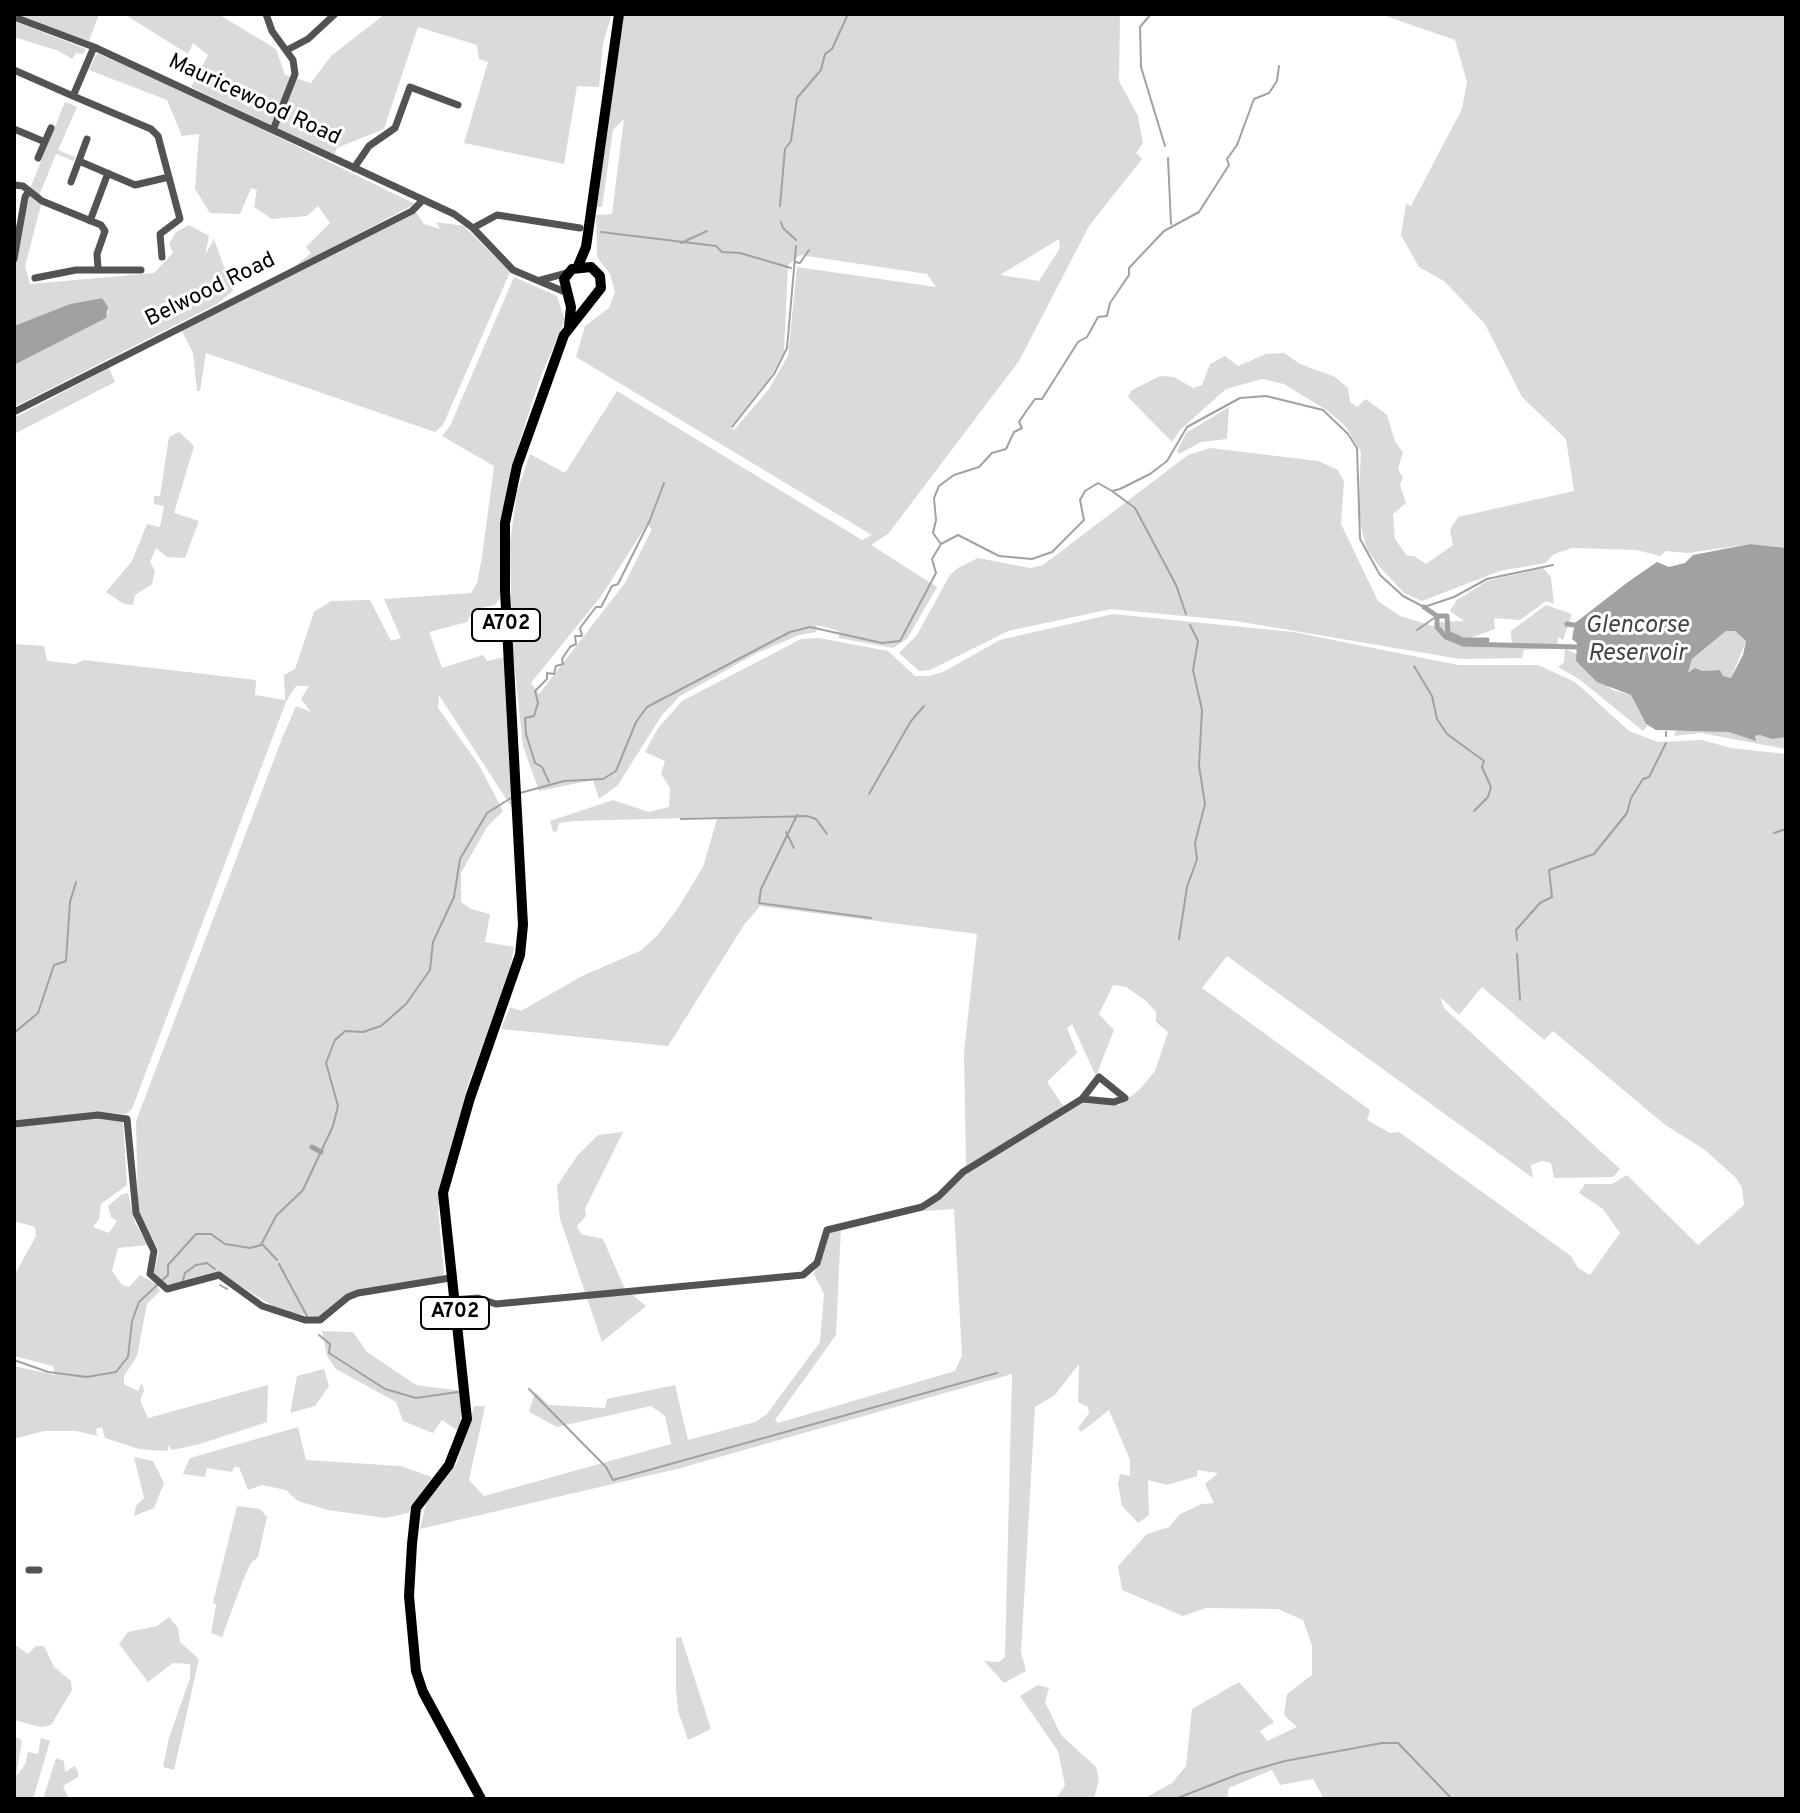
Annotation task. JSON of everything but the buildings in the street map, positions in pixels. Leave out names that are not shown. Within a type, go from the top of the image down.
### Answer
[{"type":"highway","points":[[567,273],[578,266],[586,247],[619,14]]},
{"type":"highway","points":[[567,295],[579,303],[590,302],[599,294],[602,282],[591,267],[586,247]]},
{"type":"highway","points":[[578,266],[591,267]]},
{"type":"highway","name":"A702","points":[[481,1799],[423,1692],[416,1671],[409,1596],[416,1508],[449,1465],[467,1419],[468,1402],[443,1208],[446,1178],[520,955],[523,890],[505,591],[505,523],[517,466],[572,315],[567,295],[567,273]]},
{"type":"highway","name":"A702","points":[[569,327],[590,302]]},
{"type":"street","points":[[266,14],[272,31],[287,50],[295,74],[273,130]]},
{"type":"street","points":[[287,50],[308,39],[335,14]]},
{"type":"street","name":"Mauricewood Road","points":[[14,17],[94,47],[454,214],[473,228],[513,270],[567,295]]},
{"type":"street","points":[[73,96],[94,47]]},
{"type":"street","points":[[14,70],[155,133],[180,219],[160,234],[162,257]]},
{"type":"street","points":[[354,168],[369,146],[395,128],[410,87],[458,105]]},
{"type":"street","points":[[38,158],[51,128]]},
{"type":"street","points":[[14,129],[45,142]]},
{"type":"street","points":[[71,182],[87,139]]},
{"type":"street","points":[[79,161],[140,185],[169,177]]},
{"type":"street","points":[[90,221],[108,173]]},
{"type":"street","points":[[14,185],[105,231],[97,254],[98,268]]},
{"type":"street","points":[[14,259],[29,191]]},
{"type":"street","name":"Belwood Road","points":[[14,412],[412,211],[422,201]]},
{"type":"street","points":[[473,228],[497,215],[580,228]]},
{"type":"street","points":[[35,278],[98,268],[141,270]]},
{"type":"street","points":[[539,280],[567,273]]},
{"type":"street","points":[[453,1300],[478,1298],[496,1304],[803,1275],[817,1263],[827,1230],[922,1207],[939,1196],[963,1172],[1082,1099],[1099,1077],[1125,1098],[1114,1102],[1082,1099]]},
{"type":"street","points":[[14,1124],[98,1115],[127,1119],[136,1213],[154,1251],[150,1274],[160,1284],[178,1288],[219,1275],[262,1306],[305,1320],[320,1320],[348,1297],[358,1293],[450,1278]]},
{"type":"street","points":[[29,1570],[39,1570]]},
{"type":"shaded area","points":[[16,14],[99,14],[89,41]]},
{"type":"shaded area","points":[[124,14],[218,14],[276,49],[285,75],[311,83],[331,56],[385,14],[612,14],[603,43],[599,87],[577,86],[564,164],[464,143],[488,62],[479,59],[477,45],[418,27],[384,129],[337,148],[334,155],[191,87],[208,55],[193,43],[188,54]]},
{"type":"shaded area","points":[[622,14],[1120,14],[1119,81],[1138,116],[1143,143],[1136,153],[1142,159],[1089,226],[1019,361],[888,534],[871,545],[937,587],[907,639],[893,648],[839,638],[839,631],[817,625],[816,632],[799,635],[757,653],[680,696],[662,715],[618,785],[599,799],[593,780],[539,791],[523,746],[512,643],[510,543],[517,492],[530,454],[565,473],[617,391],[862,540],[872,535],[576,357],[585,326],[609,308],[615,292],[610,274],[597,257],[596,215],[612,214],[624,119],[613,130],[602,207],[594,207]],"holes":[[[1059,239],[1060,248],[1039,281],[1000,275]],[[800,255],[927,274],[936,287],[797,267],[788,356],[769,389],[734,430],[730,428],[769,380],[784,352],[788,265]],[[647,524],[652,529],[625,583],[539,694],[531,683],[602,595]]]},
{"type":"shaded area","points":[[1380,14],[1786,14],[1786,548],[1750,544],[1688,553],[1666,551],[1660,556],[1637,550],[1572,548],[1554,554],[1545,563],[1500,571],[1422,601],[1404,593],[1366,547],[1358,514],[1361,452],[1346,427],[1328,411],[1284,384],[1262,379],[1226,389],[1180,430],[1172,442],[1128,397],[1132,390],[1160,376],[1174,377],[1193,388],[1202,385],[1210,364],[1225,356],[1238,366],[1266,354],[1284,353],[1300,364],[1335,377],[1348,388],[1350,402],[1357,407],[1366,399],[1387,415],[1395,442],[1403,452],[1398,469],[1403,478],[1400,485],[1406,503],[1393,514],[1395,539],[1407,556],[1414,556],[1426,564],[1453,545],[1450,530],[1458,517],[1574,491],[1566,439],[1522,397],[1485,324],[1444,281],[1419,267],[1401,235],[1406,204],[1411,206],[1462,109],[1467,82],[1455,40]]},
{"type":"shaded area","points":[[14,21],[86,49],[83,54],[76,53],[72,59],[59,51],[14,37]]},
{"type":"shaded area","points":[[97,53],[192,95],[415,204],[293,268],[311,253],[306,247],[330,223],[318,206],[307,216],[272,219],[254,207],[257,190],[251,188],[240,214],[210,213],[195,189],[199,134],[182,136],[167,100],[89,70]]},
{"type":"shaded area","points":[[65,102],[77,107],[58,150],[75,157],[74,161],[56,154],[39,196],[42,201],[25,266],[30,284],[154,273],[173,253],[169,244],[176,232],[189,225],[209,236],[205,255],[214,239],[233,291],[217,304],[14,407],[14,365],[105,318],[109,312],[101,298],[70,304],[14,326],[14,255],[29,191]]},
{"type":"shaded area","points":[[416,212],[424,224],[440,229],[436,222],[464,226],[510,272],[443,425],[435,432],[206,353],[200,391],[197,391],[193,353],[181,329]]},
{"type":"shaded area","points":[[514,277],[557,296],[565,320],[540,378],[513,462],[501,531],[500,598],[495,605],[473,610],[467,622],[429,632],[442,668],[483,655],[487,661],[505,657],[512,808],[439,695],[438,708],[479,765],[503,811],[487,827],[461,873],[461,902],[471,909],[490,914],[485,942],[514,947],[508,978],[468,1085],[442,1179],[438,1208],[444,1273],[442,1277],[357,1291],[320,1318],[279,1310],[220,1273],[181,1285],[164,1284],[154,1272],[159,1251],[138,1212],[136,1121],[283,736],[296,706],[311,712],[301,699],[309,686],[296,686],[286,702],[132,1109],[126,1114],[98,1112],[14,1121],[14,644],[44,646],[47,661],[75,664],[84,660],[256,680],[255,695],[285,700],[284,675],[295,669],[314,612],[331,601],[370,600],[391,641],[401,638],[384,599],[471,593],[477,583],[482,557],[494,466],[442,436],[450,426]]},
{"type":"shaded area","points":[[109,368],[115,382],[14,434],[14,418]]},
{"type":"shaded area","points":[[1229,407],[1227,439],[1201,442],[1179,454],[1177,451],[1186,433]]},
{"type":"shaded area","points":[[179,432],[194,446],[174,513],[199,521],[185,558],[167,557],[156,548],[150,562],[155,571],[152,584],[135,595],[133,605],[124,604],[106,592],[132,561],[147,524],[160,527],[164,506],[154,504],[154,496],[160,496],[169,437]]},
{"type":"shaded area","points":[[1210,448],[1318,461],[1338,470],[1344,482],[1341,524],[1378,601],[1400,616],[1437,627],[1440,622],[1464,621],[1450,611],[1456,601],[1487,581],[1543,568],[1551,577],[1554,604],[1546,601],[1520,620],[1494,618],[1495,629],[1470,638],[1470,646],[1512,645],[1511,631],[1546,605],[1572,614],[1563,640],[1558,637],[1557,648],[1524,650],[1522,658],[1460,659],[1236,621],[1111,609],[1008,631],[930,670],[919,671],[899,653],[917,635],[950,575],[958,568],[978,558],[1030,568],[1043,565],[1188,455]]},
{"type":"shaded area","points":[[1113,614],[1293,632],[1458,665],[1538,665],[1575,682],[1629,731],[1658,742],[1702,740],[1731,748],[1786,754],[1786,1799],[1324,1799],[1313,1779],[1280,1785],[1272,1770],[1229,1788],[1227,1799],[1143,1799],[1172,1783],[1186,1766],[1192,1709],[1239,1682],[1274,1722],[1260,1731],[1267,1741],[1297,1727],[1284,1715],[1287,1694],[1312,1675],[1312,1646],[1303,1620],[1278,1609],[1206,1608],[1183,1616],[1122,1590],[1118,1566],[1147,1534],[1169,1527],[1180,1514],[1202,1504],[1214,1503],[1205,1484],[1218,1473],[1197,1470],[1197,1476],[1167,1485],[1148,1480],[1149,1515],[1138,1523],[1122,1506],[1118,1484],[1120,1474],[1130,1476],[1130,1460],[1109,1410],[1081,1432],[1078,1428],[1089,1413],[1088,1407],[1078,1402],[1079,1364],[1055,1395],[1035,1407],[1021,1652],[1026,1671],[1004,1683],[984,1661],[999,1662],[1005,1657],[1012,1374],[677,1469],[420,1529],[426,1503],[457,1463],[474,1406],[485,1406],[469,1480],[484,1496],[671,1444],[665,1416],[651,1406],[557,1427],[529,1412],[535,1392],[549,1405],[605,1408],[607,1399],[675,1385],[688,1440],[755,1422],[767,1414],[820,1342],[824,1294],[814,1274],[829,1233],[841,1226],[836,1335],[775,1420],[778,1423],[955,1371],[962,1356],[954,1209],[924,1211],[966,1173],[1080,1103],[1119,1105],[1139,1090],[1155,1071],[1168,1032],[1156,1022],[1156,1012],[1145,1000],[1126,987],[1113,985],[1099,1014],[1114,1030],[1096,1076],[1072,1024],[1067,1028],[1077,1053],[1047,1082],[1064,1107],[966,1166],[964,1052],[977,934],[760,906],[744,925],[668,1046],[501,1029],[510,1007],[521,1011],[584,975],[640,951],[656,937],[703,867],[717,819],[799,815],[574,821],[559,823],[557,831],[553,832],[550,821],[613,800],[649,812],[669,807],[670,788],[661,774],[665,761],[645,752],[658,728],[682,701],[801,639],[819,638],[888,651],[915,676],[943,672],[1000,640]],"holes":[[[1227,956],[1533,1178],[1531,1165],[1542,1161],[1551,1163],[1554,1178],[1613,1177],[1620,1169],[1444,1008],[1440,997],[1459,1015],[1482,987],[1544,1040],[1553,1031],[1664,1124],[1705,1150],[1736,1178],[1742,1188],[1744,1205],[1698,1245],[1627,1175],[1612,1184],[1585,1184],[1579,1193],[1603,1209],[1620,1233],[1590,1275],[1578,1268],[1571,1256],[1399,1132],[1390,1133],[1367,1120],[1370,1110],[1202,988]]]},
{"type":"shaded area","points":[[1726,631],[1735,631],[1746,641],[1731,678],[1723,676],[1720,670],[1688,673],[1692,659]]},
{"type":"shaded area","points":[[1565,649],[1577,654],[1577,662],[1613,690],[1631,695],[1647,726],[1643,731],[1579,679],[1558,667],[1564,662]]},
{"type":"shaded area","points":[[1703,729],[1729,732],[1755,740],[1755,736],[1760,735],[1772,739],[1781,735],[1786,737],[1786,749],[1701,733],[1674,736],[1676,731]]},
{"type":"shaded area","points":[[97,1118],[123,1120],[127,1185],[101,1204],[99,1219],[93,1227],[109,1233],[117,1221],[111,1217],[108,1206],[122,1194],[128,1193],[135,1223],[148,1245],[118,1248],[112,1271],[122,1285],[129,1287],[140,1275],[156,1284],[160,1291],[147,1304],[137,1356],[124,1376],[124,1384],[138,1391],[142,1383],[144,1391],[140,1400],[148,1418],[268,1385],[267,1422],[200,1444],[172,1450],[168,1445],[168,1450],[164,1451],[139,1449],[105,1438],[102,1427],[96,1429],[97,1436],[76,1431],[44,1431],[14,1439],[14,1366],[55,1375],[53,1366],[14,1356],[14,1276],[36,1236],[35,1227],[14,1221],[14,1127]]},
{"type":"shaded area","points":[[623,1132],[585,1209],[586,1216],[577,1226],[581,1234],[603,1239],[625,1289],[646,1306],[602,1342],[560,1219],[557,1186],[577,1156],[598,1135]]},
{"type":"shaded area","points":[[322,1331],[353,1332],[367,1352],[416,1385],[462,1391],[460,1432],[442,1420],[433,1433],[403,1421],[396,1402],[336,1369],[327,1356]]},
{"type":"shaded area","points":[[324,1369],[329,1386],[315,1406],[290,1413],[297,1376]]},
{"type":"shaded area","points":[[298,1427],[306,1460],[400,1466],[432,1477],[408,1513],[386,1518],[328,1510],[298,1501],[286,1490],[262,1485],[248,1490],[239,1467],[234,1467],[232,1472],[207,1468],[205,1477],[183,1474],[190,1458]]},
{"type":"shaded area","points":[[134,1457],[153,1461],[164,1483],[154,1508],[134,1516],[136,1506],[144,1498]]},
{"type":"shaded area","points":[[237,1506],[260,1509],[267,1517],[258,1557],[251,1563],[243,1580],[222,1637],[211,1633],[216,1605],[213,1602]]},
{"type":"shaded area","points":[[169,1617],[178,1628],[180,1642],[199,1659],[174,1770],[163,1767],[169,1738],[190,1678],[190,1664],[173,1663],[148,1682],[119,1644],[128,1632],[157,1626]]},
{"type":"shaded area","points":[[681,1637],[711,1729],[688,1740],[678,1711],[676,1688],[676,1638]]},
{"type":"shaded area","points":[[14,1644],[28,1654],[36,1646],[44,1646],[54,1667],[71,1681],[72,1690],[51,1725],[41,1727],[14,1720]]},
{"type":"shaded area","points":[[1038,1685],[1049,1688],[1045,1702],[1061,1735],[1096,1767],[1099,1779],[1094,1799],[1056,1799],[1065,1785],[1058,1751],[1020,1696]]},
{"type":"shaded area","points":[[14,1736],[22,1740],[16,1776],[25,1765],[28,1752],[38,1754],[41,1738],[50,1741],[33,1799],[14,1799]]},
{"type":"shaded area","points":[[56,1758],[64,1761],[65,1772],[75,1766],[78,1777],[63,1786],[69,1799],[43,1799]]},
{"type":"water","points":[[102,298],[108,307],[106,318],[14,365],[14,326],[70,304]]},
{"type":"water","name":"Glencorse Reservoir","points":[[1750,544],[1786,548],[1786,737],[1772,739],[1760,735],[1755,736],[1756,741],[1729,732],[1656,730],[1646,724],[1631,695],[1597,682],[1576,661],[1577,643],[1572,639],[1575,623],[1657,562],[1669,567],[1685,563],[1693,555]],"holes":[[[1726,631],[1735,631],[1746,641],[1743,655],[1731,678],[1723,676],[1720,670],[1702,671],[1695,668],[1688,673],[1692,659]]]},
{"type":"waterway","points":[[780,206],[785,149],[791,141],[797,98],[821,70],[825,54],[832,49],[848,14]]},
{"type":"waterway","points":[[1151,14],[1140,27],[1141,67],[1165,146]]},
{"type":"waterway","points":[[941,544],[933,533],[936,520],[934,498],[939,486],[954,475],[979,467],[992,453],[1006,449],[1014,432],[1022,428],[1019,422],[1027,410],[1035,399],[1042,399],[1078,342],[1087,337],[1098,317],[1107,316],[1110,303],[1129,275],[1129,268],[1164,231],[1199,212],[1229,165],[1227,159],[1237,145],[1254,99],[1269,93],[1277,81],[1279,66]]},
{"type":"waterway","points":[[1168,158],[1171,224]]},
{"type":"waterway","points":[[781,222],[796,240]]},
{"type":"waterway","points":[[681,243],[707,231]]},
{"type":"waterway","points":[[601,232],[716,246],[722,252],[740,253],[791,268]]},
{"type":"waterway","points":[[732,427],[774,374],[787,348],[796,246]]},
{"type":"waterway","points":[[795,262],[800,263],[809,250]]},
{"type":"waterway","points":[[520,793],[564,781],[603,779],[616,771],[636,722],[647,707],[790,632],[810,627],[882,643],[900,641],[936,573],[932,559],[941,544],[958,535],[999,556],[1032,559],[1052,552],[1084,520],[1080,500],[1085,491],[1098,483],[1112,491],[1120,489],[1150,474],[1167,461],[1187,427],[1240,398],[1266,396],[1323,410],[1348,434],[1357,448],[1360,539],[1380,575],[1403,596],[1424,607],[1454,597],[1487,579],[1553,565]]},
{"type":"waterway","points":[[549,782],[542,767],[535,763],[526,734],[525,718],[534,716],[538,703],[535,691],[547,679],[547,673],[554,674],[556,666],[563,664],[562,659],[576,644],[575,636],[582,636],[580,628],[596,607],[601,607],[612,586],[618,584],[650,520],[664,483]]},
{"type":"waterway","points":[[1112,491],[1135,508],[1176,585],[1186,614]]},
{"type":"waterway","points":[[1424,607],[1437,616],[1437,627],[1446,637],[1463,644],[1577,647]]},
{"type":"waterway","points":[[1417,630],[1437,616]]},
{"type":"waterway","points":[[1437,616],[1447,616],[1448,633],[1463,640],[1487,640]]},
{"type":"waterway","points":[[1567,624],[1574,625]]},
{"type":"waterway","points":[[1179,939],[1187,887],[1197,859],[1195,843],[1205,804],[1199,766],[1202,710],[1193,670],[1198,641],[1190,625]]},
{"type":"waterway","points":[[1414,666],[1432,696],[1437,719],[1447,734],[1484,761],[1482,767],[1491,787],[1488,797],[1474,811]]},
{"type":"waterway","points":[[869,794],[911,721],[924,706]]},
{"type":"waterway","points":[[1517,940],[1516,930],[1540,903],[1552,897],[1549,870],[1594,854],[1627,813],[1631,798],[1643,779],[1649,777],[1666,743]]},
{"type":"waterway","points":[[14,1360],[48,1372],[87,1377],[116,1372],[128,1357],[132,1321],[139,1302],[168,1275],[168,1265],[196,1234],[211,1234],[225,1244],[250,1248],[261,1245],[276,1216],[303,1190],[333,1126],[338,1106],[326,1063],[335,1040],[345,1031],[363,1032],[381,1026],[406,1004],[430,970],[433,942],[454,897],[460,859],[487,813],[511,798]]},
{"type":"waterway","points":[[797,815],[761,889],[759,903],[871,918]]},
{"type":"waterway","points":[[681,819],[807,816],[816,819],[827,834]]},
{"type":"waterway","points":[[1774,833],[1786,829]]},
{"type":"waterway","points":[[786,832],[794,848]]},
{"type":"waterway","points":[[14,1033],[38,1013],[54,965],[66,961],[70,902],[76,882]]},
{"type":"waterway","points":[[1517,954],[1520,1000]]},
{"type":"waterway","points":[[312,1147],[321,1152]]},
{"type":"waterway","points":[[263,1245],[277,1260]]},
{"type":"waterway","points":[[183,1280],[185,1273],[196,1265],[207,1263],[215,1269]]},
{"type":"waterway","points":[[279,1264],[307,1316]]},
{"type":"waterway","points":[[220,1285],[227,1289]]},
{"type":"waterway","points":[[319,1335],[330,1344],[329,1353],[385,1389],[416,1398],[458,1392]]},
{"type":"waterway","points":[[529,1389],[606,1467],[613,1480],[997,1373]]},
{"type":"waterway","points":[[1175,1799],[1239,1774],[1285,1761],[1382,1743],[1398,1743],[1452,1799]]}]
